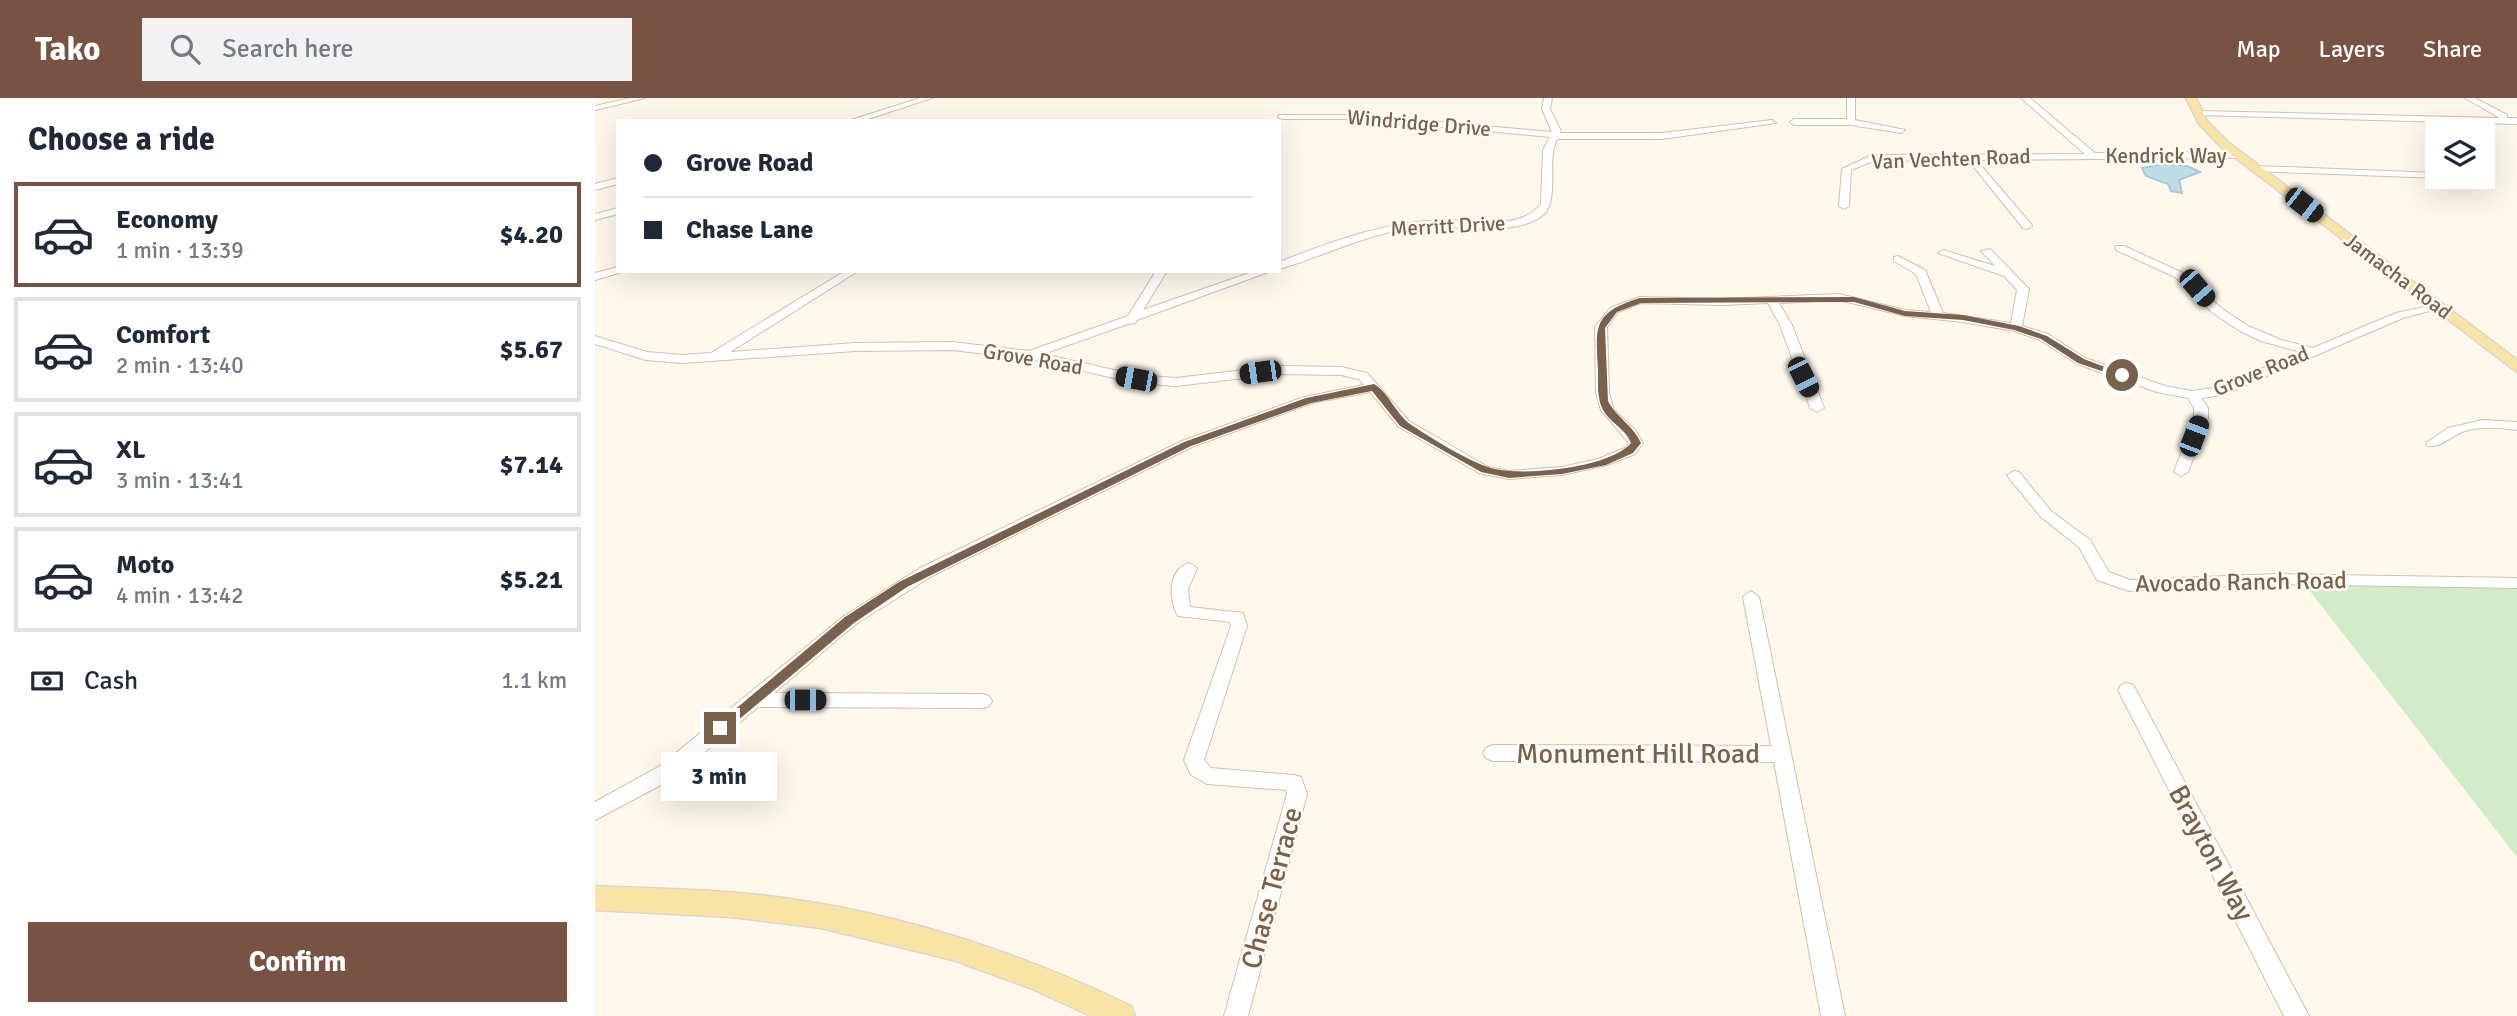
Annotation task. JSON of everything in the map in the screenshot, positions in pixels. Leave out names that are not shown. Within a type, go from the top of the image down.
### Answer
[{"type":"main road","name":"Jamacha Road","points":[[2191,98],[2198,113],[2217,138],[2517,367]]},
{"type":"main road","points":[[595,898],[730,905],[839,919],[921,938],[992,960],[1074,991],[1121,1016]]},
{"type":"street","points":[[595,108],[641,98]]},
{"type":"street","points":[[859,119],[928,98]]},
{"type":"street","name":"Merritt Drive","points":[[1281,265],[1359,234],[1391,227],[1511,223],[1533,218],[1546,204],[1547,150],[1557,126],[1546,109],[1548,98]]},
{"type":"street","points":[[1851,98],[1851,122]]},
{"type":"street","points":[[2025,98],[2093,156]]},
{"type":"street","points":[[2469,98],[2515,121]]},
{"type":"street","points":[[2198,113],[2515,121]]},
{"type":"street","name":"Windridge Drive","points":[[1282,117],[1361,117],[1555,135],[1662,136],[1772,123]]},
{"type":"street","points":[[1794,122],[1851,122],[1901,130]]},
{"type":"street","name":"Kendrick Way","points":[[2093,156],[2239,155]]},
{"type":"street","name":"Van Vechten Road","points":[[1844,206],[1847,169],[1859,162],[1895,157],[2093,156]]},
{"type":"street","points":[[1967,158],[1976,163],[2027,226]]},
{"type":"street","points":[[2257,169],[2425,175]]},
{"type":"street","points":[[595,187],[616,182]]},
{"type":"street","points":[[595,217],[616,212]]},
{"type":"street","points":[[2120,248],[2175,272],[2197,288],[2221,314],[2244,329],[2271,342],[2312,351]]},
{"type":"street","points":[[1986,251],[2014,276],[2023,289],[2016,328]]},
{"type":"street","points":[[1943,254],[2014,276]]},
{"type":"street","points":[[1898,259],[1921,272],[1938,316]]},
{"type":"street","points":[[595,277],[616,271]]},
{"type":"street","points":[[710,359],[850,273]]},
{"type":"street","points":[[1131,321],[1161,273]]},
{"type":"street","points":[[1030,355],[1261,273]]},
{"type":"street","name":"Grove Road","points":[[595,340],[646,356],[710,359],[892,346],[952,346],[1030,355],[1136,379],[1176,382],[1279,370],[1341,371],[1359,374],[1374,387],[1404,424],[1484,470],[1509,475],[1580,467],[1630,451],[1636,443],[1631,432],[1609,412],[1603,401],[1601,327],[1614,310],[1640,300],[1722,302],[1839,297],[1905,313],[2016,328],[2044,337],[2081,361],[2192,395],[2218,392],[2400,315],[2439,307]]},
{"type":"street","points":[[1772,299],[1786,326],[1817,408]]},
{"type":"street","points":[[595,812],[667,772],[849,620],[926,572],[1187,444],[1309,400],[1374,387]]},
{"type":"street","points":[[2181,472],[2201,418],[2201,408],[2192,395]]},
{"type":"street","points":[[2433,443],[2444,433],[2462,426],[2492,423],[2517,426]]},
{"type":"street","name":"Avocado Ranch Road","points":[[2014,475],[2046,513],[2085,544],[2103,576],[2129,586],[2277,579],[2517,583]]},
{"type":"street","name":"Chase Terrace","points":[[1189,568],[1179,579],[1180,603],[1184,612],[1237,617],[1239,626],[1194,760],[1198,769],[1207,776],[1294,783],[1297,794],[1236,1016]]},
{"type":"street","name":"Monument Hill Road","points":[[1751,597],[1833,1016]]},
{"type":"street","name":"Brayton Way","points":[[2127,690],[2215,865],[2297,1016]]},
{"type":"street","points":[[755,700],[983,701]]},
{"type":"street","name":"Monument Hill Road","points":[[1493,753],[1782,754]]},
{"type":"green space","points":[[2306,586],[2517,586],[2517,857]]},
{"type":"water","points":[[2166,164],[2187,166],[2200,172],[2179,180],[2182,193],[2171,191],[2168,184],[2146,176],[2142,168]]},
{"type":"route","points":[[720,728],[849,620],[926,572],[1187,444],[1309,400],[1374,387],[1404,424],[1484,470],[1509,475],[1562,471],[1602,462],[1630,451],[1636,443],[1631,432],[1609,412],[1603,401],[1601,327],[1614,310],[1640,300],[1722,302],[1839,297],[1854,299],[1905,313],[1987,321],[2031,332],[2044,337],[2081,361],[2122,375]]}]
